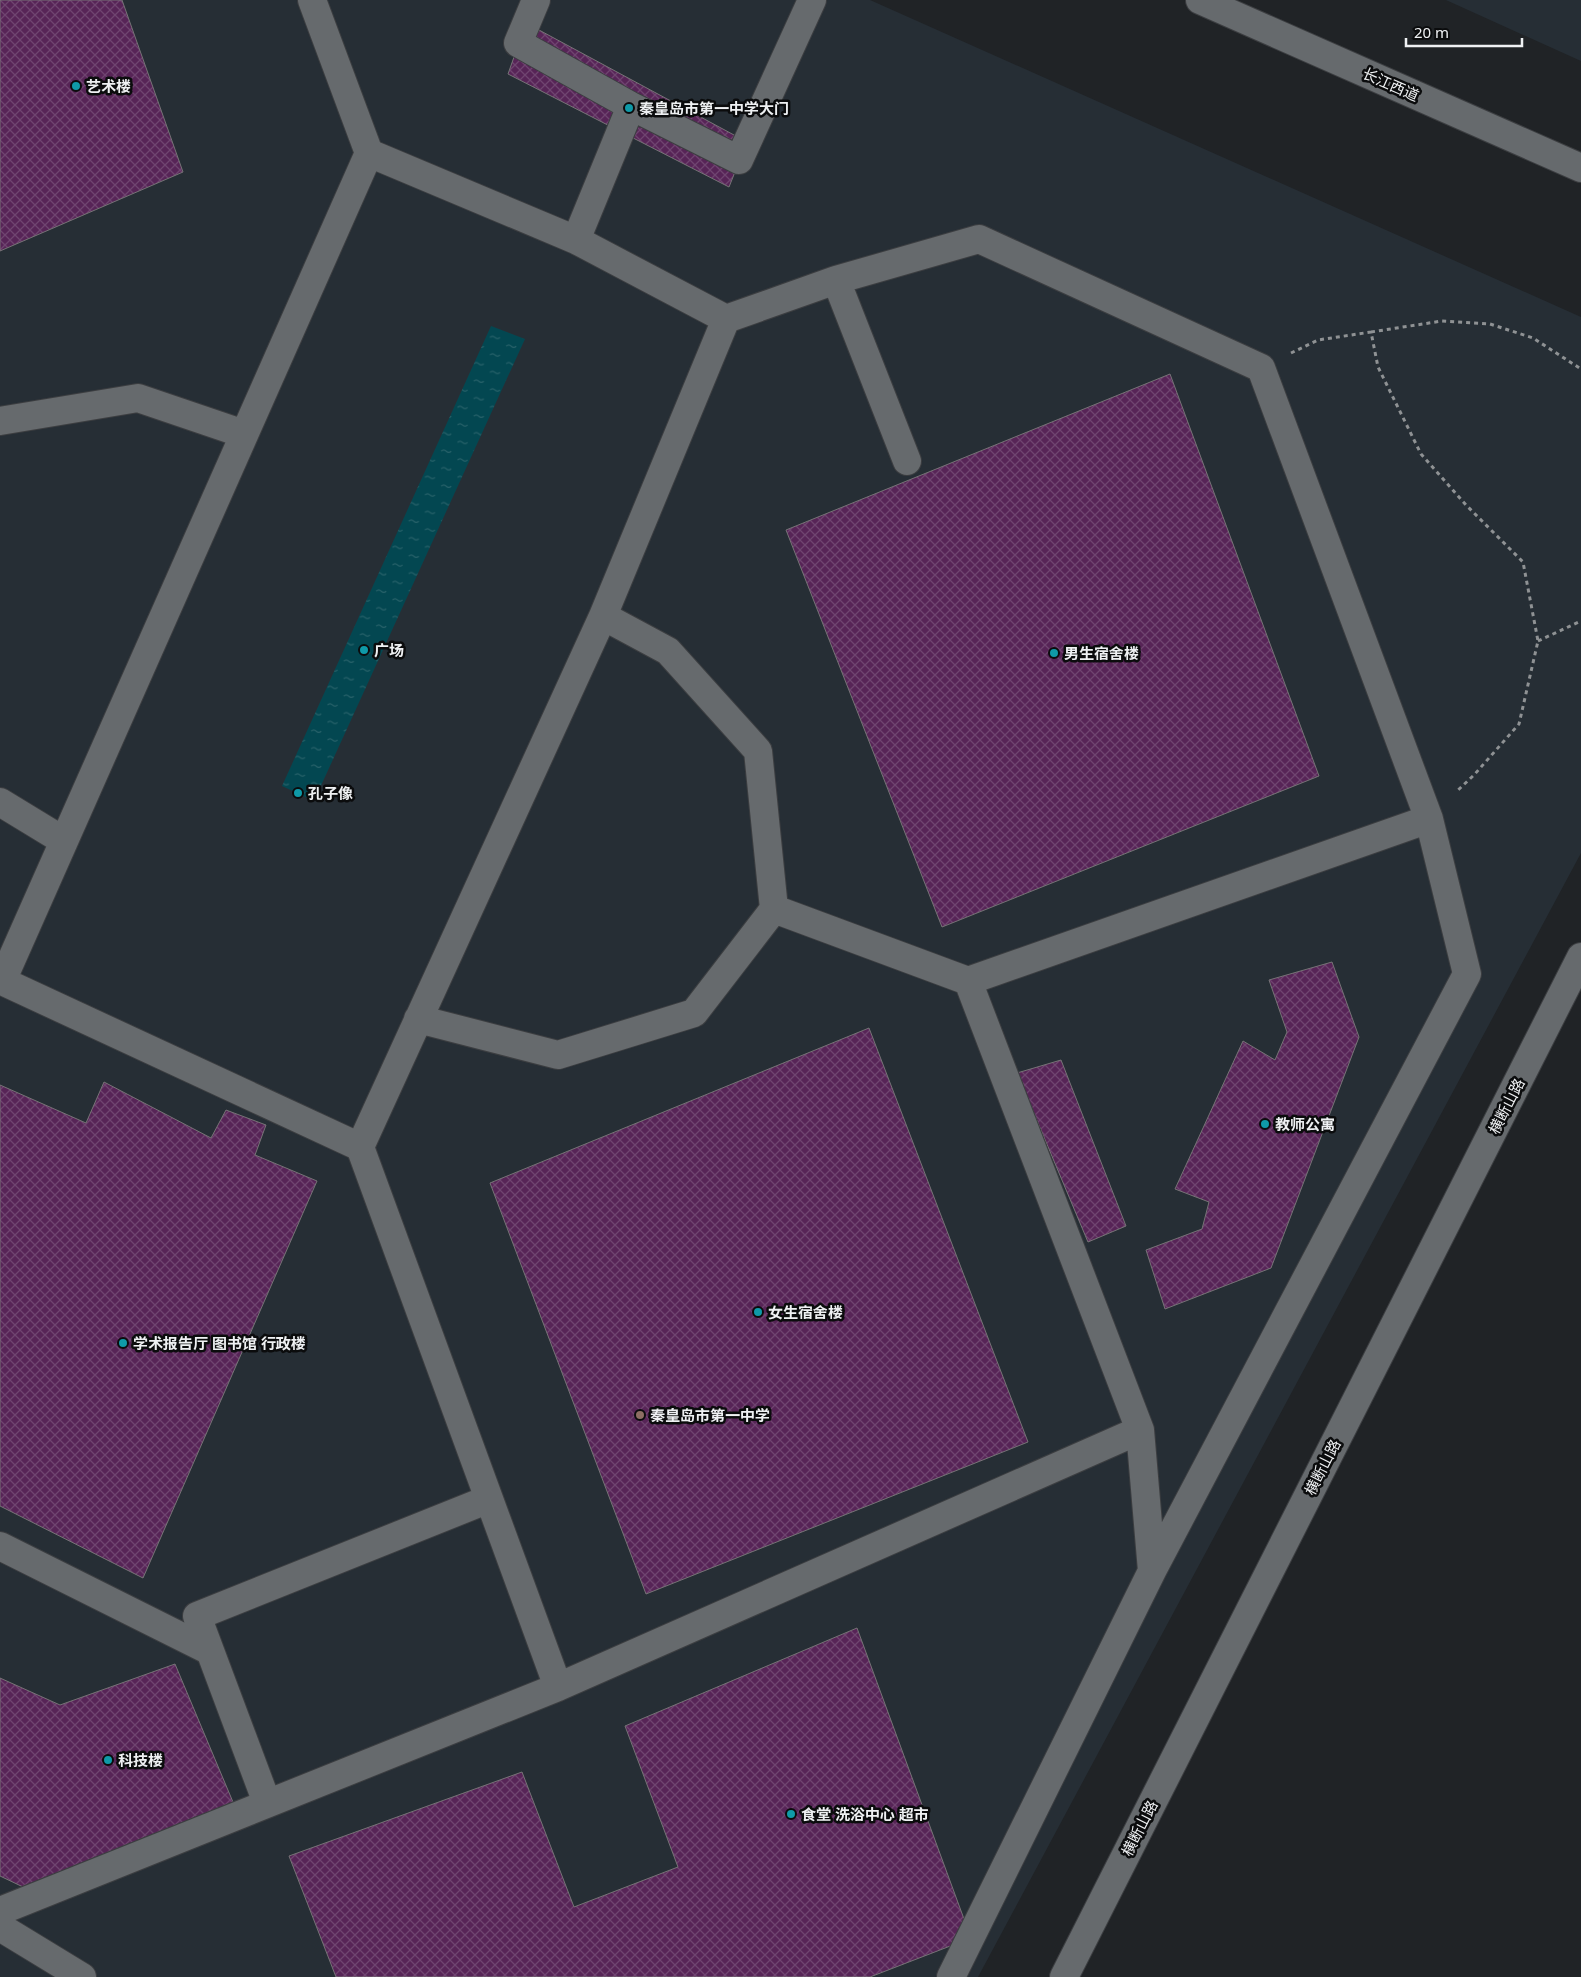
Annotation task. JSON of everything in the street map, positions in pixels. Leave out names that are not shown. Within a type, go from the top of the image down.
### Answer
[{"type":"street","points":[[312,0],[369,153],[1,982],[360,1147]]},
{"type":"street","points":[[536,0],[518,43],[631,106],[739,160],[812,0]]},
{"type":"street","name":"长江西道","points":[[1200,0],[1581,168]]},
{"type":"street","points":[[576,240],[631,106]]},
{"type":"street","points":[[369,153],[576,240],[726,319],[836,280],[980,239],[1261,368],[1429,819],[1466,974],[1152,1571],[951,1977]]},
{"type":"street","points":[[836,280],[907,460]]},
{"type":"street","points":[[558,1687],[360,1147],[603,616],[726,319]]},
{"type":"street","points":[[0,421],[138,398],[244,434]]},
{"type":"street","points":[[418,1019],[558,1055],[576,1050],[694,1013],[774,909],[758,751],[668,651],[603,616]]},
{"type":"street","points":[[0,802],[64,841]]},
{"type":"street","points":[[774,909],[968,981],[1429,819]]},
{"type":"street","name":"横断山路","points":[[1064,1977],[1581,957]]},
{"type":"street","points":[[968,981],[1140,1430],[1152,1571]]},
{"type":"street","points":[[0,1911],[558,1687],[1140,1430]]},
{"type":"street","points":[[268,1803],[197,1616],[489,1499]]},
{"type":"street","points":[[0,1546],[210,1651]]},
{"type":"street","points":[[0,1927],[82,1977]]},
{"type":"path","points":[[1261,368],[1318,340],[1442,321],[1490,324],[1533,338],[1581,369]]},
{"type":"path","points":[[1371,332],[1378,367],[1421,454],[1466,505],[1523,562],[1538,641],[1519,724],[1474,776],[1429,819]]},
{"type":"path","points":[[1538,641],[1581,621]]},
{"type":"shaded area","name":"秦皇岛市第一中学","points":[[0,0],[870,0],[1581,317],[1581,853],[978,1977],[0,1977]]},
{"type":"shaded area","points":[[1446,0],[1581,0],[1581,61]]},
{"type":"water","points":[[491,326],[525,339],[314,801],[282,786]]},
{"type":"building","name":"艺术楼","points":[[0,0],[122,0],[183,172],[0,251]]},
{"type":"building","name":"秦皇岛市第一中学大门","points":[[526,23],[747,142],[729,187],[508,74]]},
{"type":"building","name":"男生宿舍楼","points":[[1170,374],[1319,776],[942,927],[786,530]]},
{"type":"building","name":"教师公寓","points":[[1332,962],[1359,1037],[1271,1268],[1165,1309],[1146,1250],[1202,1229],[1209,1202],[1175,1189],[1243,1041],[1275,1060],[1287,1032],[1269,980]]},
{"type":"building","name":"女生宿舍楼","points":[[869,1028],[1028,1442],[646,1594],[490,1183]]},
{"type":"building","points":[[1061,1060],[1126,1226],[1088,1242],[1017,1073]]},
{"type":"building","name":"学术报告厅 图书馆 行政楼","points":[[104,1082],[211,1138],[226,1110],[266,1125],[255,1155],[317,1181],[143,1578],[0,1506],[0,1085],[86,1123]]},
{"type":"building","name":"食堂 洗浴中心 超市","points":[[857,1628],[971,1938],[870,1977],[336,1977],[289,1856],[522,1772],[574,1907],[678,1867],[625,1726]]},
{"type":"building","name":"科技楼","points":[[175,1664],[238,1814],[40,1895],[0,1876],[0,1678],[60,1705]]},
{"type":"place","name":"艺术楼","points":[[76,86]]},
{"type":"place","name":"秦皇岛市第一中学大门","points":[[629,108]]},
{"type":"place","name":"广场","points":[[364,650]]},
{"type":"place","name":"男生宿舍楼","points":[[1054,653]]},
{"type":"place","name":"孔子像","points":[[298,793]]},
{"type":"place","name":"教师公寓","points":[[1265,1124]]},
{"type":"place","name":"女生宿舍楼","points":[[758,1312]]},
{"type":"place","name":"学术报告厅 图书馆 行政楼","points":[[123,1343]]},
{"type":"place","name":"秦皇岛市第一中学","points":[[640,1415]]},
{"type":"place","name":"科技楼","points":[[108,1760]]},
{"type":"place","name":"食堂 洗浴中心 超市","points":[[791,1814]]}]
